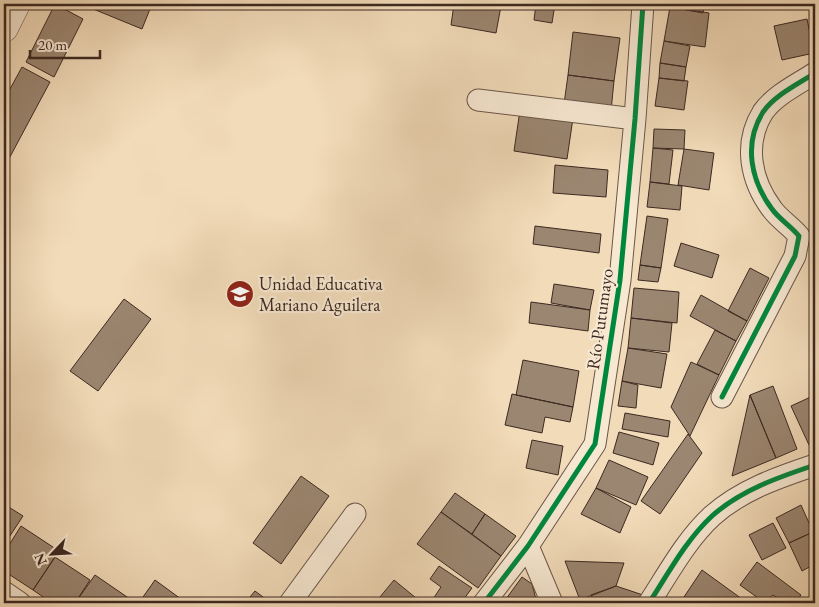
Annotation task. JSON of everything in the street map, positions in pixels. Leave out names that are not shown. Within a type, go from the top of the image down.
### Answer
[{"type":"street","points":[[4,28],[16,4]]},
{"type":"street","name":"Río Putumayo","points":[[484,603],[528,546],[595,444],[620,280],[635,119],[643,4]]},
{"type":"street","points":[[722,397],[795,256],[800,236],[774,211],[760,191],[750,162],[756,131],[763,113],[775,99],[815,73]]},
{"type":"street","points":[[478,100],[635,119]]},
{"type":"street","points":[[649,603],[693,537],[713,516],[738,498],[773,479],[815,465]]},
{"type":"street","points":[[290,603],[355,514]]},
{"type":"street","points":[[528,546],[552,603]]},
{"type":"street","points":[[4,592],[20,603]]},
{"type":"building","points":[[55,4],[83,19],[54,77],[26,62]]},
{"type":"building","points":[[81,4],[152,4],[142,29]]},
{"type":"building","points":[[454,4],[501,6],[496,33],[451,25]]},
{"type":"building","points":[[536,4],[555,4],[552,23],[534,20]]},
{"type":"building","points":[[670,4],[705,4],[703,13],[670,7]]},
{"type":"building","points":[[670,7],[709,13],[705,47],[664,41]]},
{"type":"building","points":[[807,19],[814,53],[782,60],[774,26]]},
{"type":"building","points":[[573,32],[620,38],[614,81],[568,75]]},
{"type":"building","points":[[664,41],[690,46],[686,67],[660,63]]},
{"type":"building","points":[[660,63],[686,67],[684,81],[659,78]]},
{"type":"building","points":[[22,67],[50,82],[4,168],[4,100]]},
{"type":"building","points":[[568,75],[614,81],[611,111],[564,104]]},
{"type":"building","points":[[659,78],[688,81],[684,110],[655,106]]},
{"type":"building","points":[[520,110],[573,118],[567,159],[514,151]]},
{"type":"building","points":[[654,129],[685,130],[684,149],[653,148]]},
{"type":"building","points":[[653,148],[673,150],[669,184],[650,182]]},
{"type":"building","points":[[684,149],[714,153],[709,190],[678,185]]},
{"type":"building","points":[[555,165],[608,170],[606,197],[553,193]]},
{"type":"building","points":[[650,182],[682,186],[680,210],[647,207]]},
{"type":"building","points":[[647,216],[668,219],[661,268],[640,265]]},
{"type":"building","points":[[535,226],[601,234],[599,253],[533,244]]},
{"type":"building","points":[[681,243],[719,255],[712,278],[674,266]]},
{"type":"building","points":[[640,265],[661,268],[658,282],[638,280]]},
{"type":"building","points":[[750,268],[769,278],[747,321],[728,311]]},
{"type":"building","points":[[554,284],[594,290],[590,310],[551,303]]},
{"type":"building","points":[[634,288],[679,292],[677,323],[631,318]]},
{"type":"building","points":[[701,295],[747,321],[736,341],[690,316]]},
{"type":"building","points":[[124,299],[151,319],[98,391],[70,371]]},
{"type":"building","points":[[531,302],[590,310],[588,331],[529,323]]},
{"type":"building","points":[[631,318],[672,323],[669,352],[628,348]]},
{"type":"building","points":[[715,330],[736,341],[719,375],[697,364]]},
{"type":"building","points":[[628,348],[667,354],[661,388],[622,381]]},
{"type":"building","points":[[523,360],[579,371],[573,407],[516,395]]},
{"type":"building","points":[[691,362],[719,375],[690,436],[671,407]]},
{"type":"building","points":[[622,381],[638,385],[636,408],[618,406]]},
{"type":"building","points":[[773,386],[797,449],[776,458],[750,395]]},
{"type":"building","points":[[512,394],[573,407],[570,422],[545,417],[542,433],[505,425]]},
{"type":"building","points":[[750,395],[776,458],[732,476]]},
{"type":"building","points":[[815,395],[815,443],[809,445],[791,406]]},
{"type":"building","points":[[625,413],[670,421],[668,437],[622,429]]},
{"type":"building","points":[[619,432],[659,443],[653,465],[613,453]]},
{"type":"building","points":[[688,434],[702,453],[660,514],[641,501]]},
{"type":"building","points":[[532,440],[563,446],[558,475],[526,468]]},
{"type":"building","points":[[609,460],[648,477],[636,505],[596,488]]},
{"type":"building","points":[[301,476],[329,496],[281,564],[253,543]]},
{"type":"building","points":[[596,488],[631,507],[620,533],[581,514]]},
{"type":"building","points":[[455,493],[485,514],[472,534],[441,512]]},
{"type":"building","points":[[4,504],[23,516],[4,545]]},
{"type":"building","points":[[801,505],[813,532],[789,543],[776,518]]},
{"type":"building","points":[[441,512],[501,556],[478,588],[417,544]]},
{"type":"building","points":[[485,514],[516,536],[501,556],[472,534]]},
{"type":"building","points":[[773,523],[786,548],[762,560],[749,535]]},
{"type":"building","points":[[21,526],[59,551],[33,590],[4,571],[4,553]]},
{"type":"building","points":[[813,532],[815,537],[815,564],[802,571],[789,543]]},
{"type":"building","points":[[55,557],[90,580],[75,603],[52,603],[33,590]]},
{"type":"building","points":[[565,561],[624,563],[616,586],[580,600]]},
{"type":"building","points":[[757,562],[801,595],[795,603],[785,603],[773,595],[765,603],[740,585]]},
{"type":"building","points":[[439,566],[472,588],[461,603],[431,602],[441,587],[430,579]]},
{"type":"building","points":[[702,570],[742,599],[739,603],[693,603],[684,597]]},
{"type":"building","points":[[95,575],[130,599],[127,603],[75,603]]},
{"type":"building","points":[[522,577],[532,584],[537,603],[503,603]]},
{"type":"building","points":[[155,580],[185,603],[151,603],[143,597]]},
{"type":"building","points":[[394,580],[416,598],[412,603],[375,603]]},
{"type":"building","points":[[616,586],[643,595],[637,603],[595,603],[591,595]]},
{"type":"building","points":[[255,591],[271,603],[245,603]]},
{"type":"cycle path","points":[[484,603],[528,546],[595,444],[620,280],[635,119],[643,4]]},
{"type":"cycle path","points":[[722,397],[795,256],[799,236],[775,213],[759,187],[752,162],[753,137],[757,124],[768,106],[787,90],[815,73]]},
{"type":"cycle path","points":[[649,603],[686,546],[712,516],[748,492],[815,465]]},
{"type":"place","name":"Unidad Educativa Mariano Aguilera","points":[[240,294]]}]
